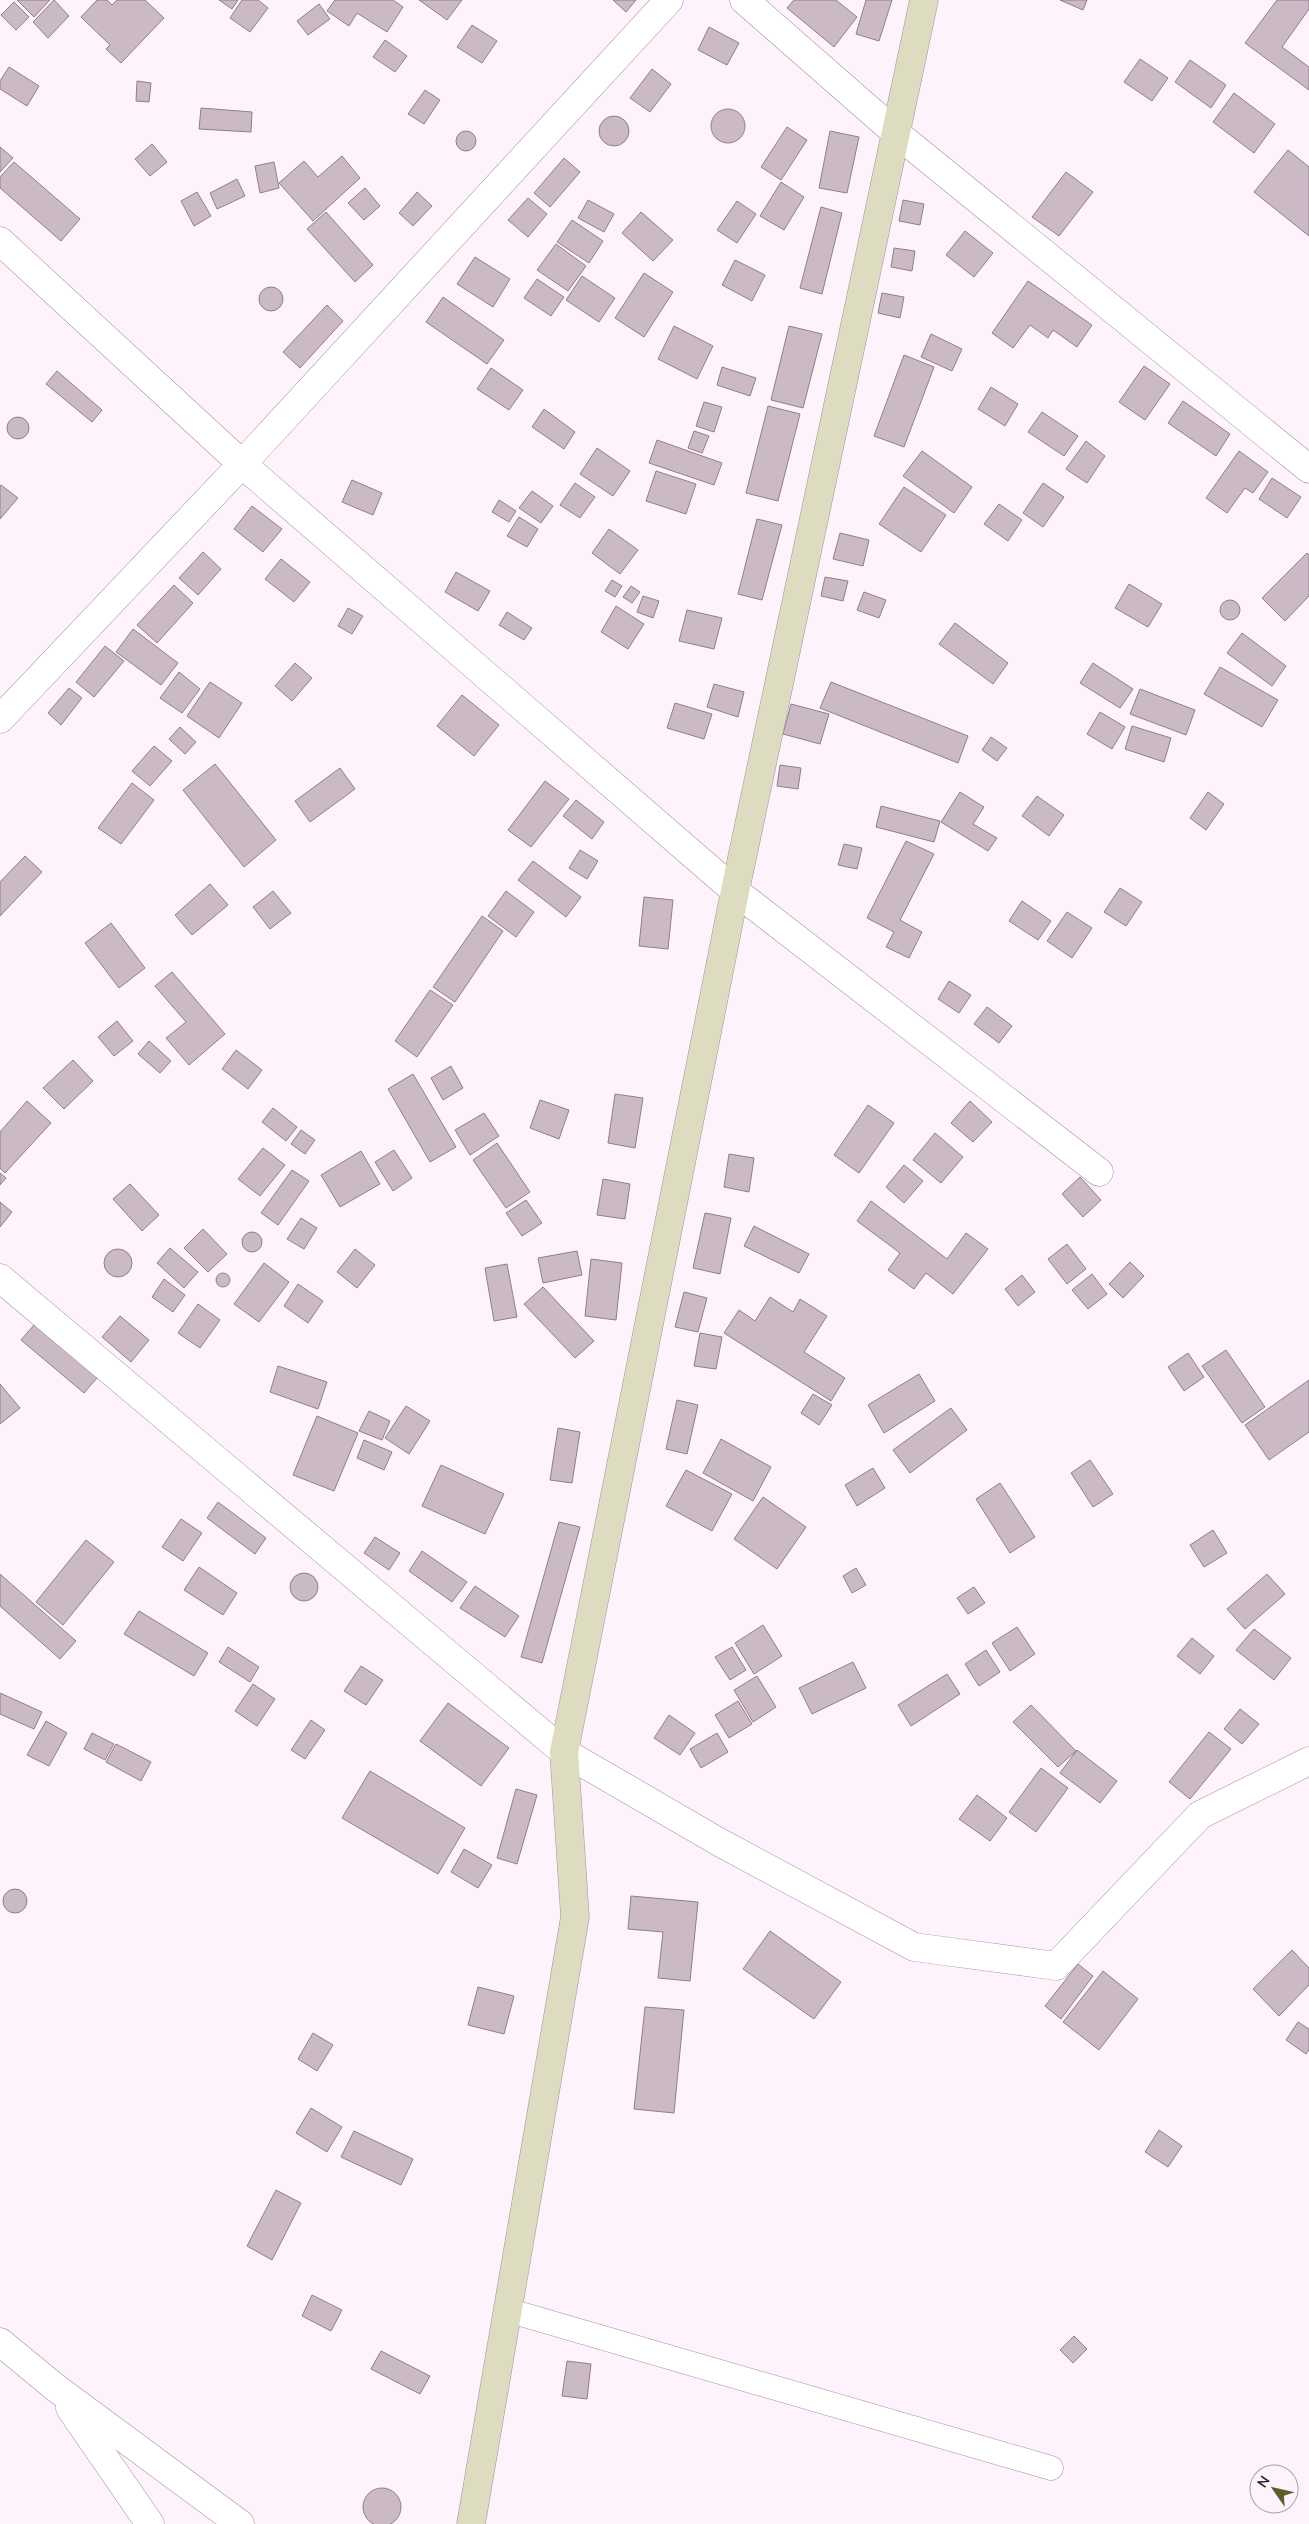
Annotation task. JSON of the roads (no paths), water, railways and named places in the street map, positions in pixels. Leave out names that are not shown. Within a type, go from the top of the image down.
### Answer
[{"type":"main road","points":[[471,2524],[575,1917],[564,1752],[735,891],[924,0]]},
{"type":"street","points":[[0,719],[242,464],[669,0]]},
{"type":"street","points":[[744,0],[896,133],[1309,469]]},
{"type":"street","points":[[0,241],[242,464],[735,891],[1099,1172]]},
{"type":"street","points":[[0,1278],[564,1752],[719,1842],[914,1947],[1056,1966],[1200,1815],[1309,1761]]},
{"type":"street","points":[[0,2342],[56,2388],[240,2524]]},
{"type":"street","points":[[56,2388],[150,2524]]},
{"type":"lane","points":[[507,2310],[1051,2468]]}]
